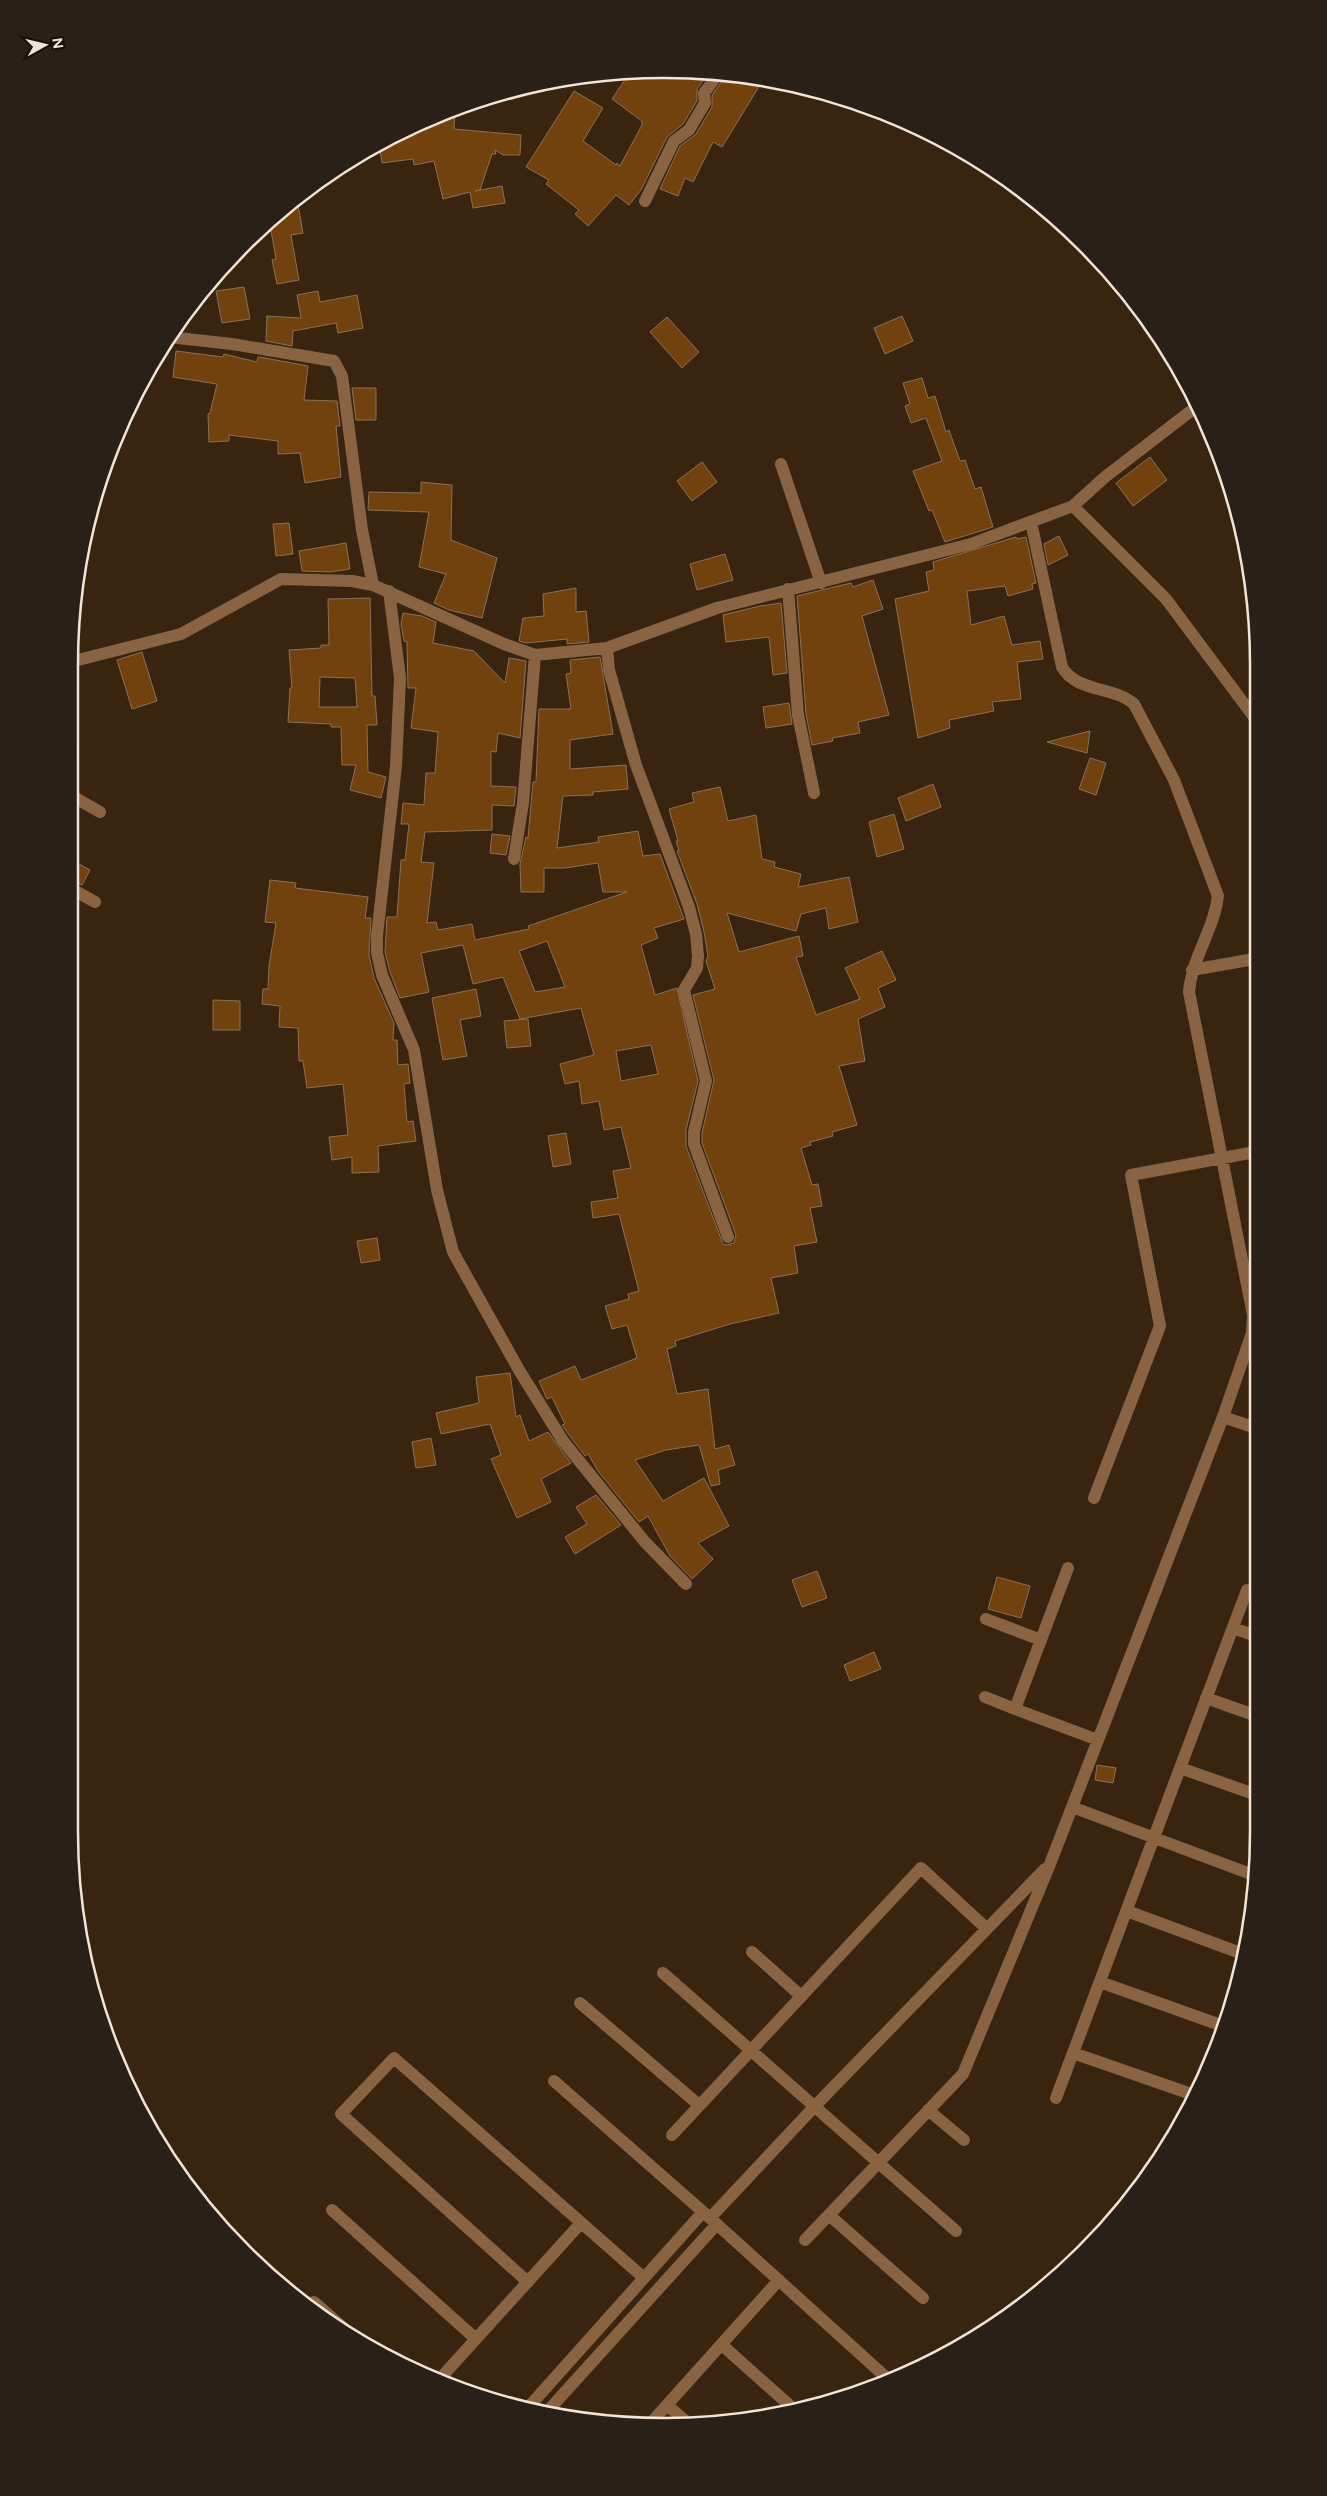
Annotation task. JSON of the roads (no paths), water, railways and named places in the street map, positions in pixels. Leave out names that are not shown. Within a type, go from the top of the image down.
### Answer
[{"type":"street","points":[[645,201],[674,141],[689,130],[705,103],[704,93],[714,80]]},
{"type":"street","points":[[176,338],[330,359],[338,366],[342,376],[362,530],[373,585]]},
{"type":"street","points":[[78,660],[180,634],[280,579],[352,581],[373,585],[535,656],[607,648],[717,608],[971,544],[1073,506],[1105,477],[1192,410]]},
{"type":"street","points":[[781,464],[821,582]]},
{"type":"street","points":[[1073,506],[1166,599],[1250,712]]},
{"type":"street","points":[[1031,522],[1062,668],[1066,674],[1077,682],[1126,698],[1134,704],[1174,780],[1218,896],[1214,912],[1192,970],[1189,992],[1250,1303]]},
{"type":"street","points":[[788,589],[798,715],[814,793]]},
{"type":"street","points":[[389,591],[400,678],[396,766],[377,936],[377,953],[382,975],[414,1050],[437,1190],[453,1252],[519,1370],[563,1441],[646,1542],[686,1584]]},
{"type":"street","points":[[607,648],[609,670],[636,765],[689,907],[696,934],[697,968],[684,990],[706,1081],[694,1132],[694,1144],[728,1237]]},
{"type":"street","points":[[514,859],[523,803],[535,656]]},
{"type":"street","points":[[78,799],[100,812]]},
{"type":"street","points":[[78,892],[95,902]]},
{"type":"street","points":[[1192,970],[1250,960]]},
{"type":"street","points":[[1094,1498],[1160,1326],[1131,1175],[1250,1153]]},
{"type":"street","points":[[806,2240],[962,2074],[1050,1864],[1223,1417],[1250,1336]]},
{"type":"street","points":[[1223,1417],[1250,1426]]},
{"type":"street","points":[[1015,1709],[1068,1568]]},
{"type":"street","points":[[1056,2098],[1247,1590]]},
{"type":"street","points":[[986,1619],[1041,1640]]},
{"type":"street","points":[[1233,1628],[1250,1634]]},
{"type":"street","points":[[984,1697],[1098,1740]]},
{"type":"street","points":[[1206,1698],[1250,1714]]},
{"type":"street","points":[[1180,1768],[1250,1793]]},
{"type":"street","points":[[1072,1807],[1248,1873]]},
{"type":"street","points":[[551,2407],[710,2218],[815,2106],[1050,1864]]},
{"type":"street","points":[[672,2135],[921,1868],[986,1928]]},
{"type":"street","points":[[1127,1911],[1237,1952]]},
{"type":"street","points":[[752,1952],[801,1996]]},
{"type":"street","points":[[663,1974],[880,2161],[956,2231]]},
{"type":"street","points":[[1100,1982],[1217,2024]]},
{"type":"street","points":[[580,2003],[699,2105]]},
{"type":"street","points":[[1074,2052],[1188,2093]]},
{"type":"street","points":[[528,2282],[341,2114],[394,2058],[644,2278]]},
{"type":"street","points":[[554,2081],[710,2218],[884,2375]]},
{"type":"street","points":[[928,2110],[964,2140]]},
{"type":"street","points":[[332,2210],[476,2339]]},
{"type":"street","points":[[829,2216],[923,2298]]},
{"type":"street","points":[[532,2403],[644,2278],[710,2218]]},
{"type":"street","points":[[443,2375],[581,2223]]},
{"type":"street","points":[[655,2418],[779,2280]]},
{"type":"street","points":[[722,2345],[789,2405]]},
{"type":"street","points":[[667,2405],[682,2418]]}]
